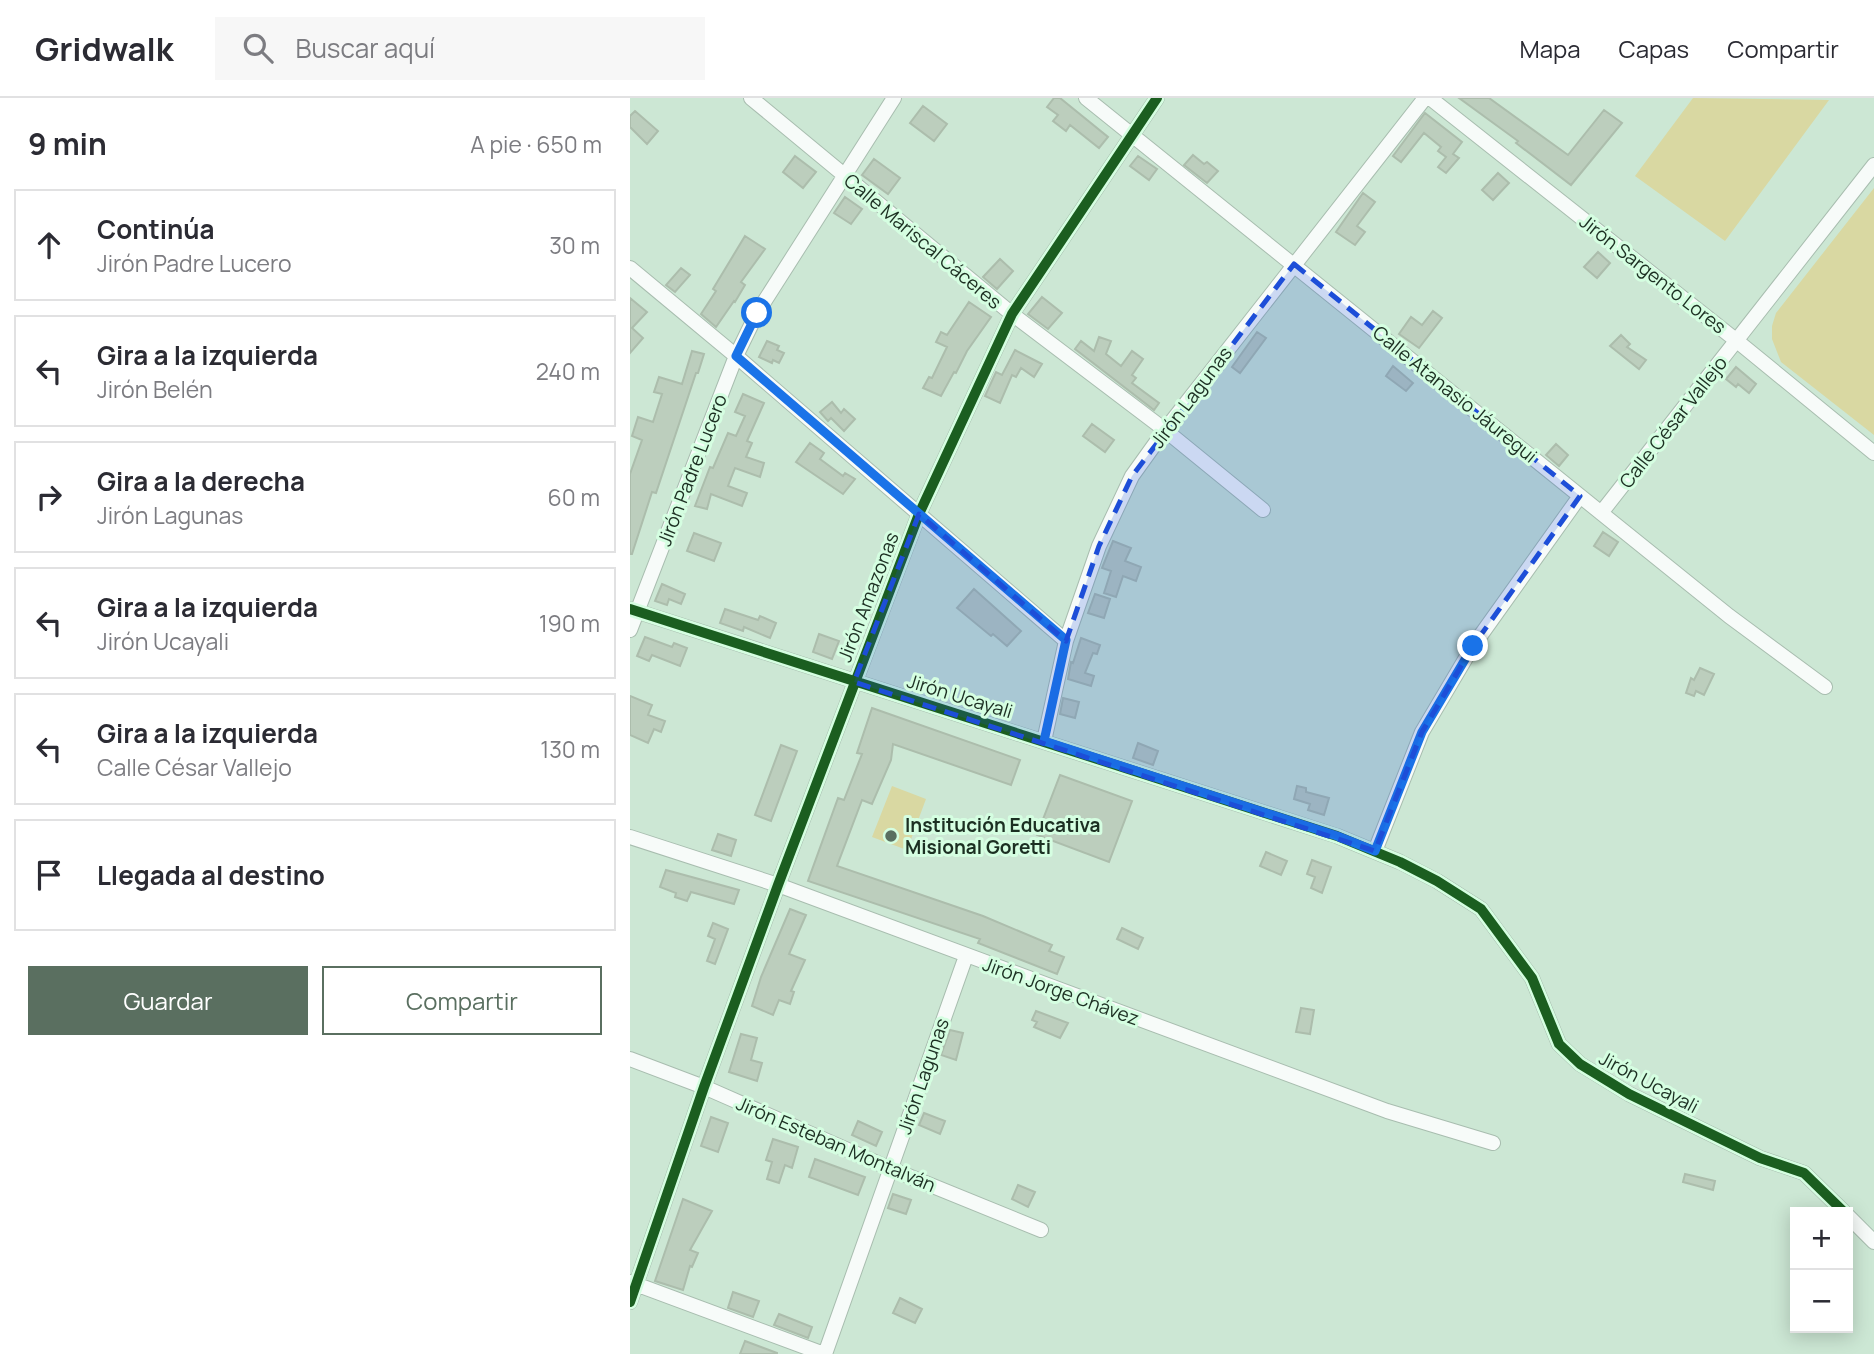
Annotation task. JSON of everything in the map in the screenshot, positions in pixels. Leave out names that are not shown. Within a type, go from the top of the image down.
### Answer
[{"type":"street","name":"Calle Mariscal Cáceres","points":[[751,98],[1012,314],[1165,430],[1263,510]]},
{"type":"street","name":"Jirón Padre Lucero","points":[[630,630],[634,611],[736,356],[757,313],[894,98]]},
{"type":"street","name":"Calle Atanasio Jáuregui","points":[[1086,98],[1729,616],[1825,687]]},
{"type":"street","name":"Jirón Amazonas","points":[[630,1302],[633,1283],[778,885],[919,514],[1012,314],[1157,98]]},
{"type":"street","name":"Jirón Lagunas","points":[[1044,741],[1066,640],[1080,595],[1132,476],[1294,264],[1427,98]]},
{"type":"street","name":"Jirón Sargento Lores","points":[[1427,98],[1737,341],[1874,453]]},
{"type":"street","name":"Calle César Vallejo","points":[[1601,513],[1874,165]]},
{"type":"street","points":[[630,268],[1066,640]]},
{"type":"street","points":[[1375,851],[1422,732],[1473,646],[1580,496]]},
{"type":"street","name":"Jirón Ucayali","points":[[634,611],[1337,836],[1437,881],[1481,909],[1532,978],[1559,1044],[1580,1064],[1629,1094],[1760,1158],[1804,1172],[1839,1207]]},
{"type":"street","name":"Jirón Jorge Chávez","points":[[630,837],[778,885],[1387,1111],[1493,1143]]},
{"type":"street","name":"Jirón Lagunas","points":[[825,1354],[966,956]]},
{"type":"street","name":"Jirón Esteban Montalván","points":[[630,1059],[704,1087],[891,1169],[1041,1230]]},
{"type":"street","points":[[1853,1221],[1874,1242]]},
{"type":"street","points":[[633,1283],[825,1354]]},
{"type":"highlighted area","points":[[1294,264],[1580,496],[1473,646],[1422,732],[1375,851],[854,682],[919,514],[1066,641],[1099,546],[1132,476]]},
{"type":"shaded area","points":[[1693,98],[1829,100],[1725,241],[1635,176]]},
{"type":"shaded area","points":[[1874,188],[1874,435],[1781,362],[1772,339],[1772,326],[1776,313]]},
{"type":"shaded area","points":[[892,786],[926,799],[907,850],[872,837]]},
{"type":"building","points":[[1054,98],[1060,98],[1108,137],[1099,148],[1070,125],[1066,131],[1053,121],[1058,115],[1047,107]]},
{"type":"building","points":[[1459,98],[1489,98],[1568,155],[1604,110],[1622,123],[1571,185],[1516,143],[1518,141]]},
{"type":"building","points":[[923,106],[947,124],[934,141],[910,123]]},
{"type":"building","points":[[635,111],[658,131],[647,144],[630,127],[630,116]]},
{"type":"building","points":[[1425,113],[1462,142],[1453,154],[1459,158],[1446,173],[1438,167],[1446,157],[1438,151],[1441,147],[1424,133],[1401,162],[1393,156]]},
{"type":"building","points":[[1193,155],[1218,171],[1207,183],[1184,165]]},
{"type":"building","points":[[795,156],[816,172],[803,188],[783,172]]},
{"type":"building","points":[[1138,156],[1157,169],[1149,180],[1130,166]]},
{"type":"building","points":[[874,159],[900,178],[888,194],[862,175]]},
{"type":"building","points":[[1498,173],[1509,183],[1493,200],[1482,190]]},
{"type":"building","points":[[1363,193],[1375,202],[1357,226],[1365,232],[1355,245],[1336,232]]},
{"type":"building","points":[[845,197],[862,209],[851,224],[834,213]]},
{"type":"building","points":[[745,236],[765,249],[741,282],[745,285],[735,302],[716,327],[701,314]]},
{"type":"building","points":[[1598,252],[1610,263],[1597,278],[1584,267]]},
{"type":"building","points":[[1000,259],[1013,271],[997,289],[983,277]]},
{"type":"building","points":[[681,268],[690,275],[675,292],[666,285]]},
{"type":"building","points":[[1042,297],[1062,313],[1048,329],[1028,314]]},
{"type":"building","points":[[630,298],[647,312],[632,328],[643,338],[630,353]]},
{"type":"building","points":[[969,302],[991,317],[941,396],[923,388],[929,377],[932,378],[947,347],[936,342],[941,332],[947,335]]},
{"type":"building","points":[[1433,311],[1442,318],[1419,348],[1399,334],[1411,317],[1422,325]]},
{"type":"building","points":[[1257,332],[1266,338],[1240,373],[1232,367]]},
{"type":"building","points":[[1621,335],[1630,344],[1627,347],[1646,360],[1639,369],[1610,346]]},
{"type":"building","points":[[1099,337],[1111,341],[1106,354],[1121,366],[1132,351],[1143,359],[1132,375],[1136,378],[1132,383],[1159,403],[1154,410],[1075,349],[1081,341],[1094,351]]},
{"type":"building","points":[[767,341],[779,346],[777,350],[784,353],[779,363],[759,357]]},
{"type":"building","points":[[1015,350],[1042,364],[1034,377],[1021,368],[1016,377],[1012,375],[1000,403],[985,396],[996,372],[1002,375]]},
{"type":"building","points":[[692,351],[704,354],[656,493],[652,492],[630,554],[630,474],[642,440],[632,436],[638,417],[653,422],[662,394],[654,392],[659,377],[682,384]]},
{"type":"building","points":[[1393,366],[1413,383],[1406,391],[1386,376]]},
{"type":"building","points":[[1736,367],[1756,384],[1749,393],[1726,379]]},
{"type":"building","points":[[743,394],[764,403],[747,441],[752,443],[746,457],[764,463],[760,477],[735,468],[728,486],[747,493],[742,506],[711,494],[707,509],[695,506],[710,467],[713,468],[728,433],[736,436],[745,416],[735,412]]},
{"type":"building","points":[[832,402],[841,413],[844,409],[855,419],[844,431],[831,418],[828,421],[820,412]]},
{"type":"building","points":[[1092,424],[1114,440],[1105,452],[1083,436]]},
{"type":"building","points":[[810,443],[824,453],[820,459],[843,476],[845,473],[855,479],[843,494],[796,462]]},
{"type":"building","points":[[1556,444],[1568,455],[1559,466],[1546,455]]},
{"type":"building","points":[[1603,532],[1618,542],[1609,556],[1594,546]]},
{"type":"building","points":[[694,533],[721,543],[714,561],[687,551]]},
{"type":"building","points":[[1113,541],[1131,548],[1125,561],[1141,567],[1136,581],[1123,576],[1116,597],[1104,593],[1111,571],[1102,568]]},
{"type":"building","points":[[662,584],[685,594],[681,604],[669,599],[667,605],[655,601]]},
{"type":"building","points":[[974,589],[1021,631],[1007,646],[957,608]]},
{"type":"building","points":[[1095,594],[1110,599],[1104,618],[1088,613]]},
{"type":"building","points":[[725,609],[758,620],[760,616],[776,623],[770,638],[744,627],[743,631],[720,623]]},
{"type":"building","points":[[819,634],[839,641],[832,659],[813,652]]},
{"type":"building","points":[[645,637],[672,647],[674,643],[687,648],[680,666],[652,655],[649,661],[637,656]]},
{"type":"building","points":[[1081,638],[1100,645],[1097,654],[1093,653],[1085,673],[1094,676],[1091,686],[1068,679],[1071,662],[1073,663]]},
{"type":"building","points":[[1700,668],[1714,674],[1704,695],[1696,691],[1694,696],[1686,693],[1691,678],[1694,680]]},
{"type":"building","points":[[630,696],[652,705],[648,715],[665,721],[661,732],[654,729],[648,743],[630,735]]},
{"type":"building","points":[[1063,698],[1079,702],[1075,718],[1060,714]]},
{"type":"building","points":[[872,708],[1020,760],[1011,785],[893,744],[891,760],[872,804],[862,800],[837,866],[983,916],[1052,945],[1049,951],[1064,957],[1057,974],[978,943],[980,939],[808,881],[838,798],[844,800],[862,754],[857,753]]},
{"type":"building","points":[[1138,743],[1158,751],[1153,765],[1133,758]]},
{"type":"building","points":[[781,745],[797,751],[771,821],[755,815]]},
{"type":"building","points":[[1060,775],[1132,801],[1109,862],[1037,835]]},
{"type":"building","points":[[1297,786],[1306,788],[1306,792],[1329,798],[1324,815],[1308,810],[1310,804],[1294,799]]},
{"type":"building","points":[[718,834],[736,840],[731,856],[712,850]]},
{"type":"building","points":[[1266,852],[1287,861],[1281,875],[1260,866]]},
{"type":"building","points":[[1312,860],[1331,867],[1322,893],[1311,888],[1315,877],[1307,874]]},
{"type":"building","points":[[666,870],[739,890],[734,904],[691,892],[687,901],[675,897],[676,893],[660,887]]},
{"type":"building","points":[[790,909],[806,915],[789,954],[805,960],[791,991],[794,992],[790,1004],[779,1000],[773,1015],[752,1006],[761,977]]},
{"type":"building","points":[[713,923],[728,929],[715,964],[707,961],[715,939],[708,936]]},
{"type":"building","points":[[1122,928],[1143,938],[1138,949],[1117,939]]},
{"type":"building","points":[[1301,1008],[1314,1010],[1310,1034],[1296,1032]]},
{"type":"building","points":[[1036,1011],[1068,1023],[1060,1038],[1034,1027],[1037,1022],[1032,1020]]},
{"type":"building","points":[[950,1030],[963,1033],[956,1060],[941,1055]]},
{"type":"building","points":[[741,1034],[757,1038],[751,1060],[762,1063],[757,1081],[729,1072]]},
{"type":"building","points":[[924,1113],[945,1121],[940,1134],[919,1125]]},
{"type":"building","points":[[711,1117],[728,1123],[718,1152],[701,1146]]},
{"type":"building","points":[[858,1121],[882,1132],[876,1146],[852,1135]]},
{"type":"building","points":[[773,1139],[798,1147],[792,1168],[785,1165],[779,1183],[767,1179],[772,1162],[766,1160]]},
{"type":"building","points":[[815,1159],[865,1177],[858,1195],[809,1177]]},
{"type":"building","points":[[1685,1174],[1715,1181],[1713,1190],[1683,1182]]},
{"type":"building","points":[[1018,1185],[1035,1192],[1028,1207],[1012,1199]]},
{"type":"building","points":[[893,1194],[911,1200],[906,1214],[888,1208]]},
{"type":"building","points":[[683,1199],[712,1211],[690,1250],[698,1253],[692,1267],[690,1266],[683,1290],[655,1281]]},
{"type":"building","points":[[733,1292],[759,1301],[753,1317],[728,1308]]},
{"type":"building","points":[[900,1298],[922,1309],[915,1323],[893,1313]]},
{"type":"building","points":[[779,1314],[812,1327],[808,1338],[774,1325]]},
{"type":"building","points":[[745,1341],[777,1353],[777,1354],[740,1354]]},
{"type":"cycle path","points":[[630,1302],[704,1087],[778,885],[919,514],[1012,314],[1157,98]]},
{"type":"cycle path","points":[[630,609],[1337,836],[1400,862],[1437,881],[1481,909],[1532,978],[1559,1044],[1580,1064],[1629,1094],[1760,1158],[1804,1173],[1839,1207]]},
{"type":"place","name":"Institución Educativa Misional Goretti","points":[[891,836]]},
{"type":"route","points":[[757,313],[736,356],[1066,640],[1044,741],[1337,836],[1375,851],[1422,732],[1473,646]]}]
